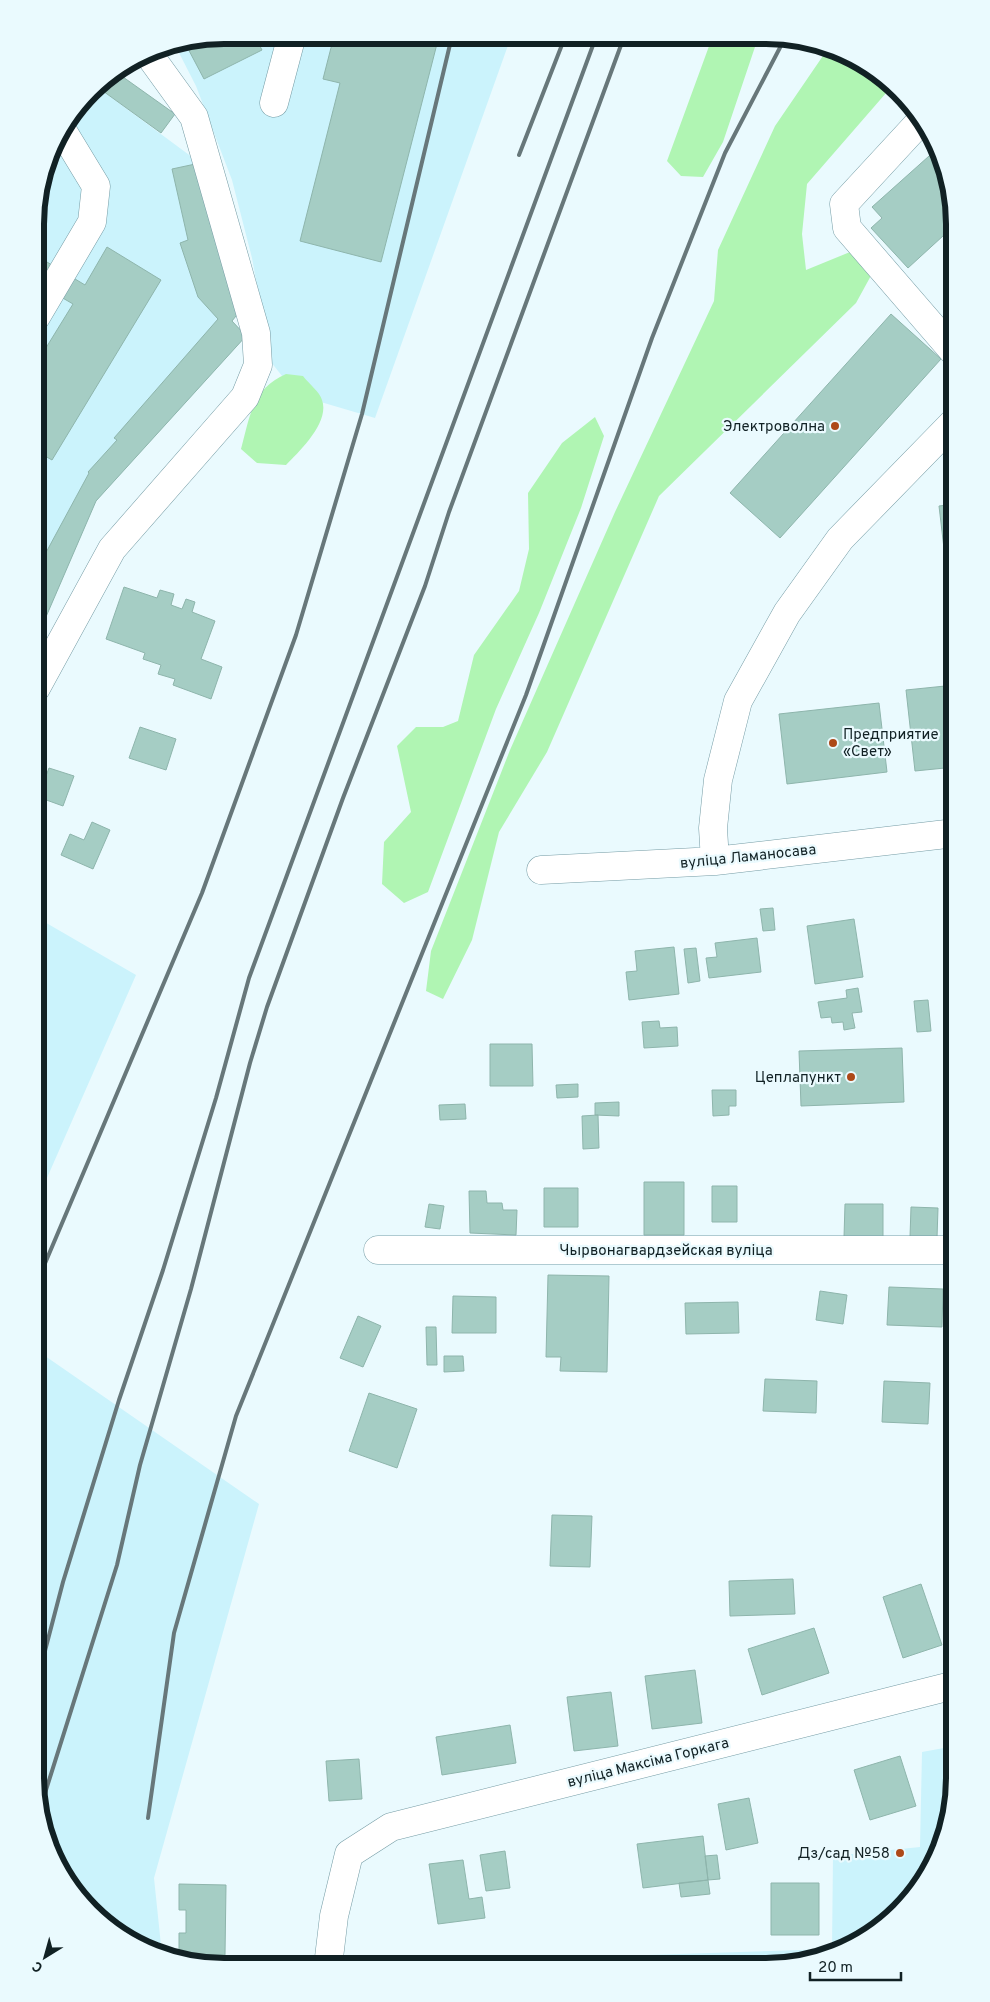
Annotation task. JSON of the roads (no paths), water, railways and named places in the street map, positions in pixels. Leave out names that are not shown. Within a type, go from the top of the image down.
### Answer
[{"type":"street","points":[[274,103],[290,44]]},
{"type":"street","points":[[44,673],[112,549],[245,397],[258,365],[256,333],[194,117],[152,58]]},
{"type":"street","points":[[916,126],[844,204],[847,228],[946,343]]},
{"type":"street","points":[[44,303],[92,222],[96,186],[66,137]]},
{"type":"street","points":[[716,861],[713,828],[718,780],[738,701],[787,613],[840,539],[946,430]]},
{"type":"street","name":"вуліца Ламаносава","points":[[541,870],[716,861],[946,834]]},
{"type":"street","name":"Чырвонагвардзейская вуліца","points":[[378,1250],[946,1250]]},
{"type":"street","name":"вуліца Максіма Горкага","points":[[329,1958],[334,1916],[349,1854],[391,1827],[946,1687]]},
{"type":"railway","points":[[44,1266],[202,893],[296,635],[362,414],[450,44]]},
{"type":"railway","points":[[519,155],[562,44]]},
{"type":"railway","points":[[44,1655],[63,1582],[119,1400],[163,1270],[216,1098],[249,978],[593,44]]},
{"type":"railway","points":[[44,1795],[117,1565],[140,1465],[191,1289],[250,1063],[267,1007],[343,798],[425,586],[449,512],[621,44]]},
{"type":"railway","points":[[148,1818],[174,1633],[236,1416],[526,695],[652,338],[725,153],[782,44]]},
{"type":"place","name":"Электроволна","points":[[835,426]]},
{"type":"place","name":"Предприятие «Свет»","points":[[833,743]]},
{"type":"place","name":"Цеплапункт","points":[[851,1077]]},
{"type":"place","name":"Дз/сад №58","points":[[900,1853]]}]
